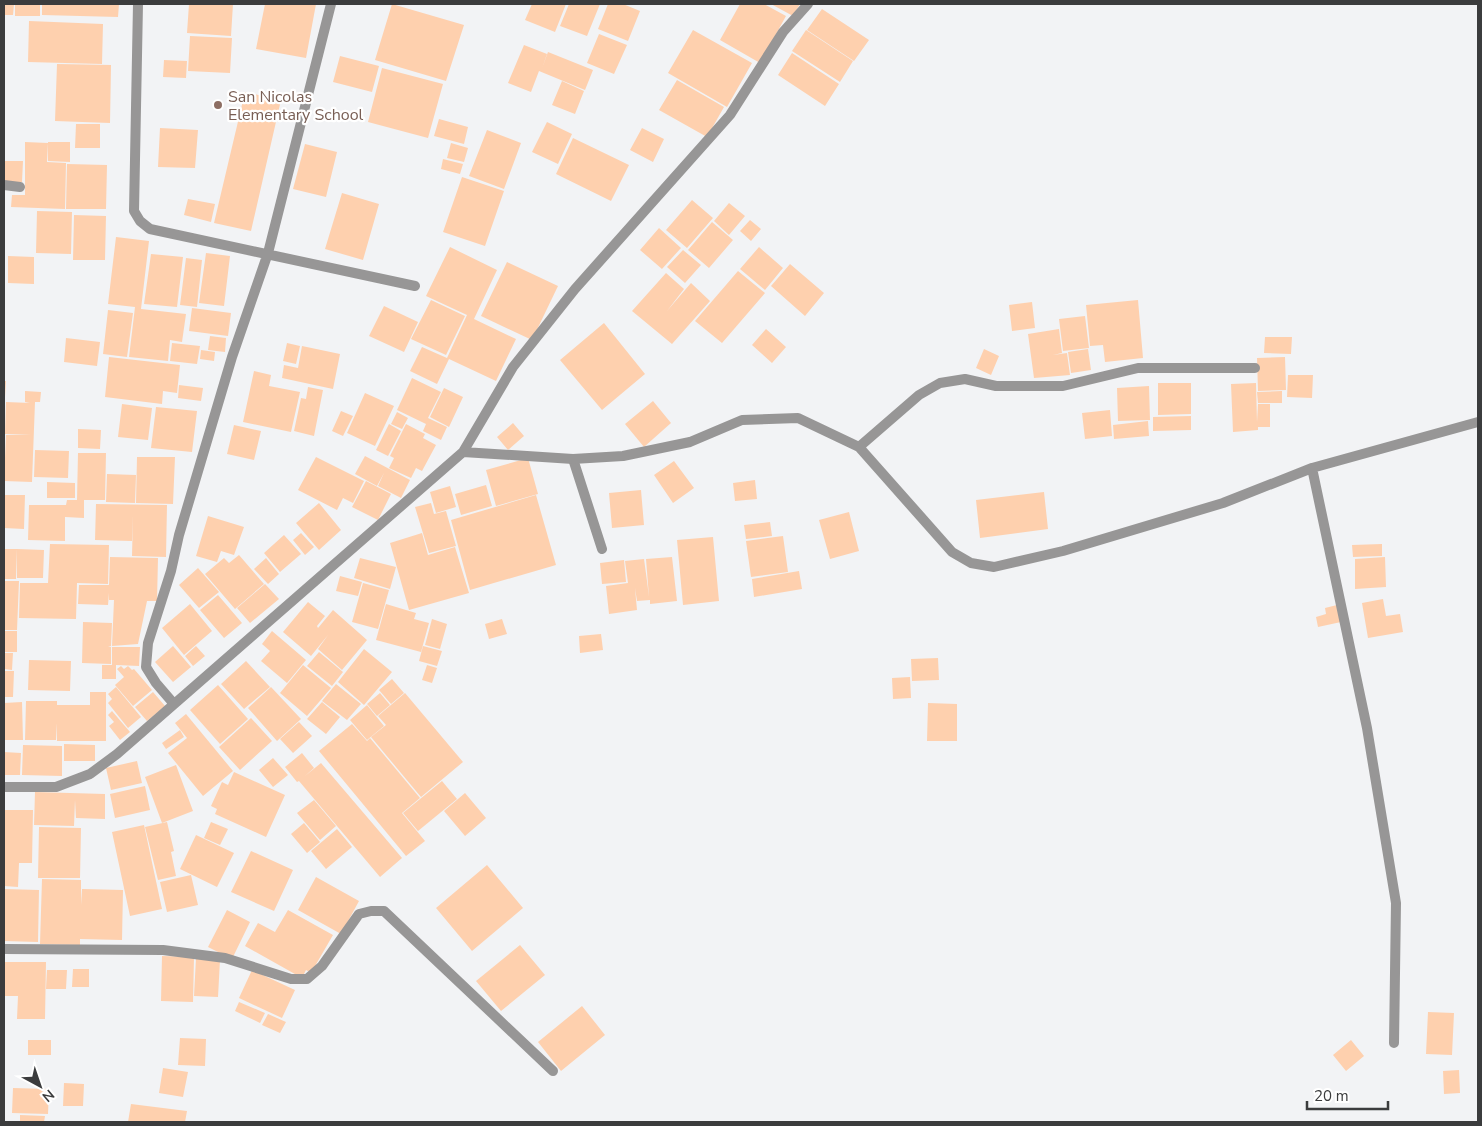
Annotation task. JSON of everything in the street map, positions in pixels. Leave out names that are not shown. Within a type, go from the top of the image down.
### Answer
[{"type":"street","points":[[138,4],[134,211],[140,220],[150,229],[415,286]]},
{"type":"street","points":[[174,704],[146,668],[148,643],[171,571],[232,357],[268,253],[331,4]]},
{"type":"street","points":[[4,787],[56,786],[90,774],[117,754],[463,452],[513,367],[576,289],[730,114],[784,32],[808,4]]},
{"type":"street","points":[[4,185],[20,187]]},
{"type":"street","points":[[859,448],[919,395],[940,383],[965,378],[996,386],[1063,386],[1138,368],[1254,368]]},
{"type":"street","points":[[463,452],[573,458],[623,456],[690,442],[742,420],[798,418],[859,448],[952,552],[971,563],[994,567],[1063,551],[1223,503],[1312,468],[1478,422]]},
{"type":"street","points":[[573,458],[602,549]]},
{"type":"street","points":[[1312,468],[1367,728],[1396,903],[1394,1043]]},
{"type":"street","points":[[4,949],[163,950],[225,958],[291,979],[307,979],[322,966],[359,914],[371,911],[384,911],[553,1071]]},
{"type":"building","points":[[4,4],[14,4],[13,15],[4,15]]},
{"type":"building","points":[[15,4],[40,4],[40,16],[15,16]]},
{"type":"building","points":[[42,4],[119,4],[118,17],[42,15]]},
{"type":"building","points":[[189,4],[233,4],[231,36],[187,33]]},
{"type":"building","points":[[265,4],[316,4],[306,58],[256,49]]},
{"type":"building","points":[[392,4],[464,25],[446,81],[375,60]]},
{"type":"building","points":[[532,4],[566,4],[555,32],[525,20]]},
{"type":"building","points":[[569,4],[600,4],[587,36],[560,26]]},
{"type":"building","points":[[608,4],[623,4],[640,11],[628,41],[598,29]]},
{"type":"building","points":[[740,4],[764,4],[786,16],[760,63],[720,40]]},
{"type":"building","points":[[771,4],[800,4],[793,16]]},
{"type":"building","points":[[822,9],[869,40],[854,61],[807,30]]},
{"type":"building","points":[[29,21],[103,24],[102,64],[28,62]]},
{"type":"building","points":[[693,30],[752,63],[727,107],[668,73]]},
{"type":"building","points":[[806,30],[853,61],[840,82],[792,51]]},
{"type":"building","points":[[599,34],[627,45],[614,74],[587,63]]},
{"type":"building","points":[[190,36],[232,38],[230,73],[188,71]]},
{"type":"building","points":[[524,45],[547,54],[542,68],[548,52],[593,70],[585,90],[539,71],[531,92],[508,83]]},
{"type":"building","points":[[792,53],[839,84],[825,106],[778,75]]},
{"type":"building","points":[[340,56],[379,66],[372,92],[333,82]]},
{"type":"building","points":[[164,60],[187,61],[186,78],[163,77]]},
{"type":"building","points":[[57,64],[111,65],[110,123],[55,121]]},
{"type":"building","points":[[382,68],[443,84],[428,138],[368,122]]},
{"type":"building","points":[[677,80],[724,107],[707,137],[659,110]]},
{"type":"building","points":[[562,81],[584,91],[575,114],[552,105]]},
{"type":"building","points":[[245,92],[281,100],[251,231],[214,223]]},
{"type":"building","points":[[439,119],[468,127],[464,144],[434,136]]},
{"type":"building","points":[[547,122],[572,134],[558,164],[532,152]]},
{"type":"building","points":[[76,124],[100,124],[100,148],[75,148]]},
{"type":"building","points":[[160,128],[198,130],[195,168],[158,167]]},
{"type":"building","points":[[642,128],[664,139],[653,162],[630,150]]},
{"type":"building","points":[[487,130],[521,143],[504,189],[469,176]]},
{"type":"building","points":[[573,138],[629,165],[611,201],[556,174]]},
{"type":"building","points":[[25,142],[48,143],[47,162],[66,163],[65,209],[11,207],[12,195],[25,195]]},
{"type":"building","points":[[48,142],[70,142],[70,162],[48,161]]},
{"type":"building","points":[[451,143],[468,148],[464,162],[447,158]]},
{"type":"building","points":[[305,144],[337,152],[326,197],[293,189]]},
{"type":"building","points":[[443,159],[463,164],[460,174],[441,169]]},
{"type":"building","points":[[4,161],[23,161],[22,182],[4,182]]},
{"type":"building","points":[[67,164],[107,165],[106,209],[66,209]]},
{"type":"building","points":[[462,177],[504,191],[485,246],[443,232]]},
{"type":"building","points":[[342,193],[379,204],[363,260],[325,249]]},
{"type":"building","points":[[188,199],[215,204],[211,222],[184,215]]},
{"type":"building","points":[[692,200],[713,218],[687,248],[666,230]]},
{"type":"building","points":[[729,203],[745,216],[729,235],[714,221]]},
{"type":"building","points":[[37,211],[72,212],[71,254],[36,253]]},
{"type":"building","points":[[74,215],[106,216],[105,260],[73,260]]},
{"type":"building","points":[[750,220],[761,229],[751,241],[740,231]]},
{"type":"building","points":[[712,222],[733,240],[709,268],[688,250]]},
{"type":"building","points":[[659,228],[681,248],[662,269],[640,250]]},
{"type":"building","points":[[116,237],[149,241],[141,309],[186,314],[182,342],[170,340],[168,361],[129,357],[135,307],[108,304]]},
{"type":"building","points":[[450,247],[497,270],[474,319],[516,339],[496,381],[449,359],[437,384],[410,371],[422,347],[447,358],[467,315],[426,296]]},
{"type":"building","points":[[759,247],[783,268],[765,290],[740,269]]},
{"type":"building","points":[[683,250],[701,265],[685,283],[667,267]]},
{"type":"building","points":[[206,253],[230,256],[224,306],[199,303]]},
{"type":"building","points":[[151,254],[183,257],[177,307],[144,304]]},
{"type":"building","points":[[8,256],[34,257],[34,284],[8,283]]},
{"type":"building","points":[[186,258],[202,260],[197,307],[180,305]]},
{"type":"building","points":[[507,262],[558,286],[532,340],[481,316]]},
{"type":"building","points":[[790,264],[824,293],[805,316],[771,286]]},
{"type":"building","points":[[738,271],[765,293],[722,343],[695,321]]},
{"type":"building","points":[[666,273],[684,289],[667,311],[691,283],[710,301],[672,344],[632,311]]},
{"type":"building","points":[[431,300],[465,316],[446,355],[411,339]]},
{"type":"building","points":[[1138,300],[1143,358],[1105,362],[1103,345],[1090,346],[1086,305]]},
{"type":"building","points":[[1032,302],[1035,328],[1012,331],[1009,305]]},
{"type":"building","points":[[384,306],[418,322],[404,352],[369,336]]},
{"type":"building","points":[[192,308],[231,313],[228,336],[189,331]]},
{"type":"building","points":[[108,310],[133,313],[127,357],[103,354]]},
{"type":"building","points":[[1085,316],[1089,348],[1063,351],[1059,319]]},
{"type":"building","points":[[604,323],[645,374],[602,410],[560,360]]},
{"type":"building","points":[[766,329],[786,347],[772,363],[752,345]]},
{"type":"building","points":[[1059,329],[1062,353],[1053,355],[1067,353],[1070,375],[1034,378],[1028,334]]},
{"type":"building","points":[[210,336],[226,338],[225,352],[208,350]]},
{"type":"building","points":[[1265,337],[1292,337],[1291,354],[1264,353]]},
{"type":"building","points":[[66,338],[100,342],[97,366],[64,362]]},
{"type":"building","points":[[172,343],[200,346],[197,364],[170,361]]},
{"type":"building","points":[[287,343],[300,346],[296,364],[283,361]]},
{"type":"building","points":[[302,346],[340,354],[333,389],[282,378],[284,365],[298,368]]},
{"type":"building","points":[[984,349],[999,356],[991,375],[976,368]]},
{"type":"building","points":[[1088,349],[1091,370],[1071,373],[1068,352]]},
{"type":"building","points":[[201,350],[215,352],[214,361],[200,359]]},
{"type":"building","points":[[109,357],[180,365],[177,393],[163,391],[162,404],[105,397]]},
{"type":"building","points":[[1285,357],[1286,390],[1258,391],[1257,358]]},
{"type":"building","points":[[254,371],[271,375],[269,386],[300,392],[291,432],[243,422]]},
{"type":"building","points":[[1288,375],[1313,375],[1312,398],[1287,397]]},
{"type":"building","points":[[412,378],[441,392],[428,418],[447,427],[441,440],[423,431],[426,424],[397,410]]},
{"type":"building","points":[[4,381],[6,381],[5,397],[4,397]]},
{"type":"building","points":[[1158,383],[1191,383],[1191,414],[1158,415]]},
{"type":"building","points":[[1256,383],[1257,422],[1258,404],[1270,404],[1270,427],[1258,427],[1258,430],[1233,432],[1231,384]]},
{"type":"building","points":[[179,385],[203,388],[201,401],[178,398]]},
{"type":"building","points":[[1149,386],[1150,420],[1118,421],[1117,388]]},
{"type":"building","points":[[308,387],[323,390],[314,436],[294,431],[301,398],[306,399]]},
{"type":"building","points":[[444,388],[463,397],[449,427],[430,417]]},
{"type":"building","points":[[25,391],[41,392],[40,402],[35,402],[32,482],[4,481],[6,435],[31,435],[5,434],[6,402],[30,403],[25,402]]},
{"type":"building","points":[[1282,391],[1282,403],[1258,403],[1257,392]]},
{"type":"building","points":[[365,393],[394,406],[375,446],[347,433]]},
{"type":"building","points":[[653,401],[671,423],[644,447],[625,424]]},
{"type":"building","points":[[122,404],[152,408],[148,440],[118,437]]},
{"type":"building","points":[[156,407],[197,411],[192,452],[151,448]]},
{"type":"building","points":[[1110,410],[1112,436],[1085,439],[1082,413]]},
{"type":"building","points":[[341,411],[353,416],[343,436],[332,431]]},
{"type":"building","points":[[397,412],[408,418],[402,429],[391,424]]},
{"type":"building","points":[[1191,416],[1191,430],[1153,431],[1153,417]]},
{"type":"building","points":[[1148,421],[1149,436],[1114,439],[1113,425]]},
{"type":"building","points":[[513,423],[524,436],[508,450],[497,437]]},
{"type":"building","points":[[389,424],[401,431],[388,456],[376,450]]},
{"type":"building","points":[[406,424],[425,434],[423,438],[436,445],[422,471],[416,468],[411,478],[389,468],[394,458],[390,456]]},
{"type":"building","points":[[234,425],[261,431],[254,460],[227,454]]},
{"type":"building","points":[[78,429],[101,430],[100,449],[78,448]]},
{"type":"building","points":[[35,450],[69,451],[68,478],[34,477]]},
{"type":"building","points":[[78,453],[106,453],[105,500],[84,500],[84,518],[65,517],[65,541],[28,540],[29,505],[66,505],[67,500],[77,500]]},
{"type":"building","points":[[365,456],[410,480],[401,498],[378,486],[384,473],[377,486],[355,474]]},
{"type":"building","points":[[137,457],[175,457],[173,504],[136,503]]},
{"type":"building","points":[[316,457],[364,481],[353,503],[343,498],[337,510],[298,490]]},
{"type":"building","points":[[528,458],[538,494],[496,506],[486,470]]},
{"type":"building","points":[[674,461],[694,488],[673,503],[654,475]]},
{"type":"building","points":[[107,474],[136,475],[135,503],[106,502]]},
{"type":"building","points":[[755,480],[757,499],[735,501],[733,483]]},
{"type":"building","points":[[366,481],[391,494],[378,520],[352,507]]},
{"type":"building","points":[[47,482],[75,483],[75,498],[47,498]]},
{"type":"building","points":[[486,485],[492,506],[461,515],[455,494]]},
{"type":"building","points":[[450,486],[456,507],[436,513],[430,492]]},
{"type":"building","points":[[641,490],[644,525],[612,528],[609,493]]},
{"type":"building","points":[[1044,492],[1048,529],[980,538],[976,500]]},
{"type":"building","points":[[4,495],[25,495],[24,529],[4,528]]},
{"type":"building","points":[[536,495],[556,565],[470,590],[451,520]]},
{"type":"building","points":[[319,503],[341,530],[319,550],[296,523]]},
{"type":"building","points":[[431,503],[434,514],[446,511],[456,546],[429,553],[415,507]]},
{"type":"building","points":[[96,504],[167,505],[166,557],[132,556],[133,515],[132,541],[95,540]]},
{"type":"building","points":[[849,512],[859,551],[830,559],[819,520]]},
{"type":"building","points":[[208,516],[244,527],[234,555],[221,551],[217,562],[196,556]]},
{"type":"building","points":[[770,522],[772,536],[746,539],[744,525]]},
{"type":"building","points":[[301,533],[314,547],[305,555],[293,540]]},
{"type":"building","points":[[422,533],[428,555],[455,547],[469,593],[409,610],[390,543]]},
{"type":"building","points":[[284,535],[301,554],[280,572],[264,553]]},
{"type":"building","points":[[783,536],[788,572],[751,577],[746,541]]},
{"type":"building","points":[[713,537],[719,601],[683,605],[677,540]]},
{"type":"building","points":[[50,544],[109,545],[108,584],[77,583],[76,619],[19,618],[20,583],[48,583]]},
{"type":"building","points":[[1382,544],[1382,556],[1353,557],[1352,545]]},
{"type":"building","points":[[4,549],[17,549],[16,579],[4,579]]},
{"type":"building","points":[[17,549],[44,550],[43,578],[17,578]]},
{"type":"building","points":[[239,555],[264,584],[235,609],[205,574],[224,558],[229,563]]},
{"type":"building","points":[[110,557],[158,558],[157,601],[147,601],[138,644],[112,646],[114,600],[109,600],[109,593],[108,605],[78,604],[79,585],[109,585]]},
{"type":"building","points":[[672,557],[677,601],[650,604],[650,600],[637,601],[635,588],[637,610],[609,614],[606,586],[628,583],[625,561],[644,559],[649,597],[646,559]]},
{"type":"building","points":[[1385,557],[1386,587],[1355,589],[1355,559]]},
{"type":"building","points":[[266,558],[279,574],[268,584],[254,569]]},
{"type":"building","points":[[360,558],[396,567],[390,589],[354,578]]},
{"type":"building","points":[[624,560],[626,582],[602,584],[600,563]]},
{"type":"building","points":[[198,568],[219,592],[199,608],[179,585]]},
{"type":"building","points":[[799,571],[802,589],[754,597],[752,579]]},
{"type":"building","points":[[340,576],[362,582],[358,596],[336,591]]},
{"type":"building","points":[[4,581],[19,581],[17,630],[4,630]]},
{"type":"building","points":[[363,583],[389,590],[378,629],[352,622]]},
{"type":"building","points":[[265,584],[279,599],[250,623],[237,608]]},
{"type":"building","points":[[218,595],[242,623],[224,638],[200,610]]},
{"type":"building","points":[[1383,599],[1386,616],[1400,614],[1403,632],[1368,638],[1362,603]]},
{"type":"building","points":[[308,602],[325,616],[317,626],[318,628],[333,610],[367,640],[342,670],[318,649],[328,635],[311,656],[283,632]]},
{"type":"building","points":[[190,604],[212,631],[184,655],[162,628]]},
{"type":"building","points":[[386,604],[416,613],[414,619],[429,623],[421,652],[376,640]]},
{"type":"building","points":[[1337,605],[1341,622],[1318,627],[1316,617],[1326,614],[1325,608]]},
{"type":"building","points":[[432,619],[447,624],[440,649],[425,645]]},
{"type":"building","points":[[502,619],[507,634],[489,639],[485,624]]},
{"type":"building","points":[[83,622],[112,623],[111,646],[108,647],[111,647],[111,664],[82,663]]},
{"type":"building","points":[[4,631],[17,631],[17,652],[4,652]]},
{"type":"building","points":[[272,631],[306,660],[287,683],[261,661],[270,651],[262,644]]},
{"type":"building","points":[[601,634],[603,650],[580,653],[579,636]]},
{"type":"building","points":[[173,646],[191,667],[173,682],[155,662]]},
{"type":"building","points":[[196,646],[205,656],[193,666],[185,656]]},
{"type":"building","points":[[423,646],[442,651],[437,666],[419,661]]},
{"type":"building","points":[[112,647],[140,647],[139,666],[116,665],[116,679],[102,679],[102,665],[112,665]]},
{"type":"building","points":[[364,649],[392,672],[364,705],[338,682]]},
{"type":"building","points":[[319,652],[343,672],[332,686],[307,666]]},
{"type":"building","points":[[4,653],[13,653],[12,670],[4,669]]},
{"type":"building","points":[[938,658],[939,680],[912,681],[911,659]]},
{"type":"building","points":[[29,660],[71,661],[70,691],[28,690]]},
{"type":"building","points":[[246,661],[270,687],[244,709],[221,684]]},
{"type":"building","points":[[303,665],[331,688],[307,716],[280,693]]},
{"type":"building","points":[[427,665],[437,668],[432,683],[422,680]]},
{"type":"building","points":[[121,666],[124,669],[128,666],[132,670],[134,669],[152,690],[133,706],[115,685],[124,677],[117,669]]},
{"type":"building","points":[[4,671],[14,671],[13,697],[4,697]]},
{"type":"building","points":[[910,677],[911,698],[893,699],[892,678]]},
{"type":"building","points":[[392,679],[404,693],[391,704],[379,690]]},
{"type":"building","points":[[336,684],[361,704],[347,720],[322,701]]},
{"type":"building","points":[[218,685],[248,719],[220,744],[190,710]]},
{"type":"building","points":[[116,687],[141,717],[128,728],[108,703],[112,699],[108,694]]},
{"type":"building","points":[[271,687],[301,719],[277,741],[248,708]]},
{"type":"building","points":[[90,692],[106,692],[106,741],[57,741],[57,723],[56,740],[25,740],[26,701],[57,701],[57,705],[90,705]]},
{"type":"building","points":[[153,692],[165,706],[147,721],[135,707]]},
{"type":"building","points":[[380,693],[390,705],[377,716],[367,704]]},
{"type":"building","points":[[405,693],[463,762],[421,797],[371,737],[386,725],[378,716]]},
{"type":"building","points":[[22,702],[23,740],[4,740],[4,703]]},
{"type":"building","points":[[322,702],[340,717],[326,734],[307,719]]},
{"type":"building","points":[[928,703],[957,704],[957,741],[927,741]]},
{"type":"building","points":[[367,705],[384,726],[367,740],[350,720]]},
{"type":"building","points":[[112,711],[130,732],[120,740],[109,726],[114,722],[108,715]]},
{"type":"building","points":[[186,714],[233,771],[203,796],[168,753],[187,738],[175,723]]},
{"type":"building","points":[[251,718],[272,741],[240,770],[219,747]]},
{"type":"building","points":[[299,722],[312,736],[293,753],[280,739]]},
{"type":"building","points":[[352,724],[367,741],[370,738],[420,798],[402,813],[425,841],[406,856],[319,751]]},
{"type":"building","points":[[180,730],[184,737],[166,749],[162,743]]},
{"type":"building","points":[[64,744],[95,745],[95,761],[64,761]]},
{"type":"building","points":[[23,745],[62,746],[62,776],[22,775]]},
{"type":"building","points":[[4,752],[21,753],[20,775],[4,775]]},
{"type":"building","points":[[302,753],[314,768],[305,776],[321,763],[402,858],[380,877],[285,767]]},
{"type":"building","points":[[273,758],[288,775],[273,787],[259,770]]},
{"type":"building","points":[[137,761],[142,783],[111,790],[106,768]]},
{"type":"building","points":[[176,765],[193,811],[162,823],[145,777]]},
{"type":"building","points":[[234,772],[285,795],[266,837],[215,814],[217,809],[211,806],[222,782],[228,785]]},
{"type":"building","points":[[442,781],[457,799],[418,831],[403,813]]},
{"type":"building","points":[[145,786],[150,810],[115,818],[110,794]]},
{"type":"building","points":[[35,792],[105,794],[105,819],[76,818],[75,800],[74,826],[34,825]]},
{"type":"building","points":[[465,793],[486,818],[465,836],[444,811]]},
{"type":"building","points":[[314,800],[336,826],[320,840],[297,813]]},
{"type":"building","points":[[4,810],[33,810],[32,863],[19,863],[18,887],[4,886]]},
{"type":"building","points":[[167,822],[174,851],[171,852],[176,876],[158,880],[145,827]]},
{"type":"building","points":[[211,822],[228,829],[220,845],[204,838]]},
{"type":"building","points":[[304,823],[320,842],[307,853],[291,834]]},
{"type":"building","points":[[144,825],[162,909],[130,916],[112,832]]},
{"type":"building","points":[[39,827],[81,828],[80,878],[38,878]]},
{"type":"building","points":[[337,829],[352,847],[326,869],[311,851]]},
{"type":"building","points":[[196,835],[234,853],[217,887],[180,869]]},
{"type":"building","points":[[251,851],[293,870],[274,911],[231,892]]},
{"type":"building","points":[[487,865],[523,908],[472,951],[436,908]]},
{"type":"building","points":[[191,875],[198,905],[167,912],[160,882]]},
{"type":"building","points":[[316,877],[359,901],[341,934],[298,910]]},
{"type":"building","points":[[42,879],[81,880],[81,905],[82,889],[123,890],[122,940],[80,939],[80,945],[40,944]]},
{"type":"building","points":[[4,889],[39,890],[38,942],[4,941]]},
{"type":"building","points":[[227,910],[250,922],[232,959],[208,947]]},
{"type":"building","points":[[288,910],[333,935],[311,973],[306,970],[302,978],[245,946],[258,923],[275,932]]},
{"type":"building","points":[[520,945],[545,975],[501,1011],[476,981]]},
{"type":"building","points":[[162,956],[194,957],[193,1002],[161,1001]]},
{"type":"building","points":[[196,958],[220,960],[218,997],[194,996]]},
{"type":"building","points":[[4,962],[46,962],[45,1019],[17,1019],[18,996],[4,996]]},
{"type":"building","points":[[73,969],[89,969],[89,987],[72,987]]},
{"type":"building","points":[[47,970],[67,970],[66,989],[46,989]]},
{"type":"building","points":[[252,970],[295,990],[282,1018],[239,998]]},
{"type":"building","points":[[239,1002],[265,1013],[260,1023],[235,1011]]},
{"type":"building","points":[[582,1006],[605,1035],[561,1071],[538,1042]]},
{"type":"building","points":[[1428,1012],[1454,1013],[1452,1055],[1426,1054]]},
{"type":"building","points":[[268,1014],[286,1022],[280,1033],[262,1025]]},
{"type":"building","points":[[180,1038],[206,1039],[205,1066],[178,1065]]},
{"type":"building","points":[[28,1040],[51,1040],[51,1055],[28,1055]]},
{"type":"building","points":[[1351,1040],[1364,1056],[1346,1071],[1333,1055]]},
{"type":"building","points":[[163,1068],[188,1072],[183,1097],[159,1093]]},
{"type":"building","points":[[1459,1070],[1460,1093],[1444,1094],[1443,1071]]},
{"type":"building","points":[[64,1083],[84,1084],[83,1106],[63,1106]]},
{"type":"building","points":[[13,1088],[49,1089],[48,1114],[12,1113]]},
{"type":"building","points":[[131,1104],[187,1111],[185,1122],[128,1122]]},
{"type":"building","points":[[20,1115],[45,1116],[44,1122],[20,1122]]},
{"type":"place","name":"San Nicolas Elementary School","points":[[218,105]]}]
